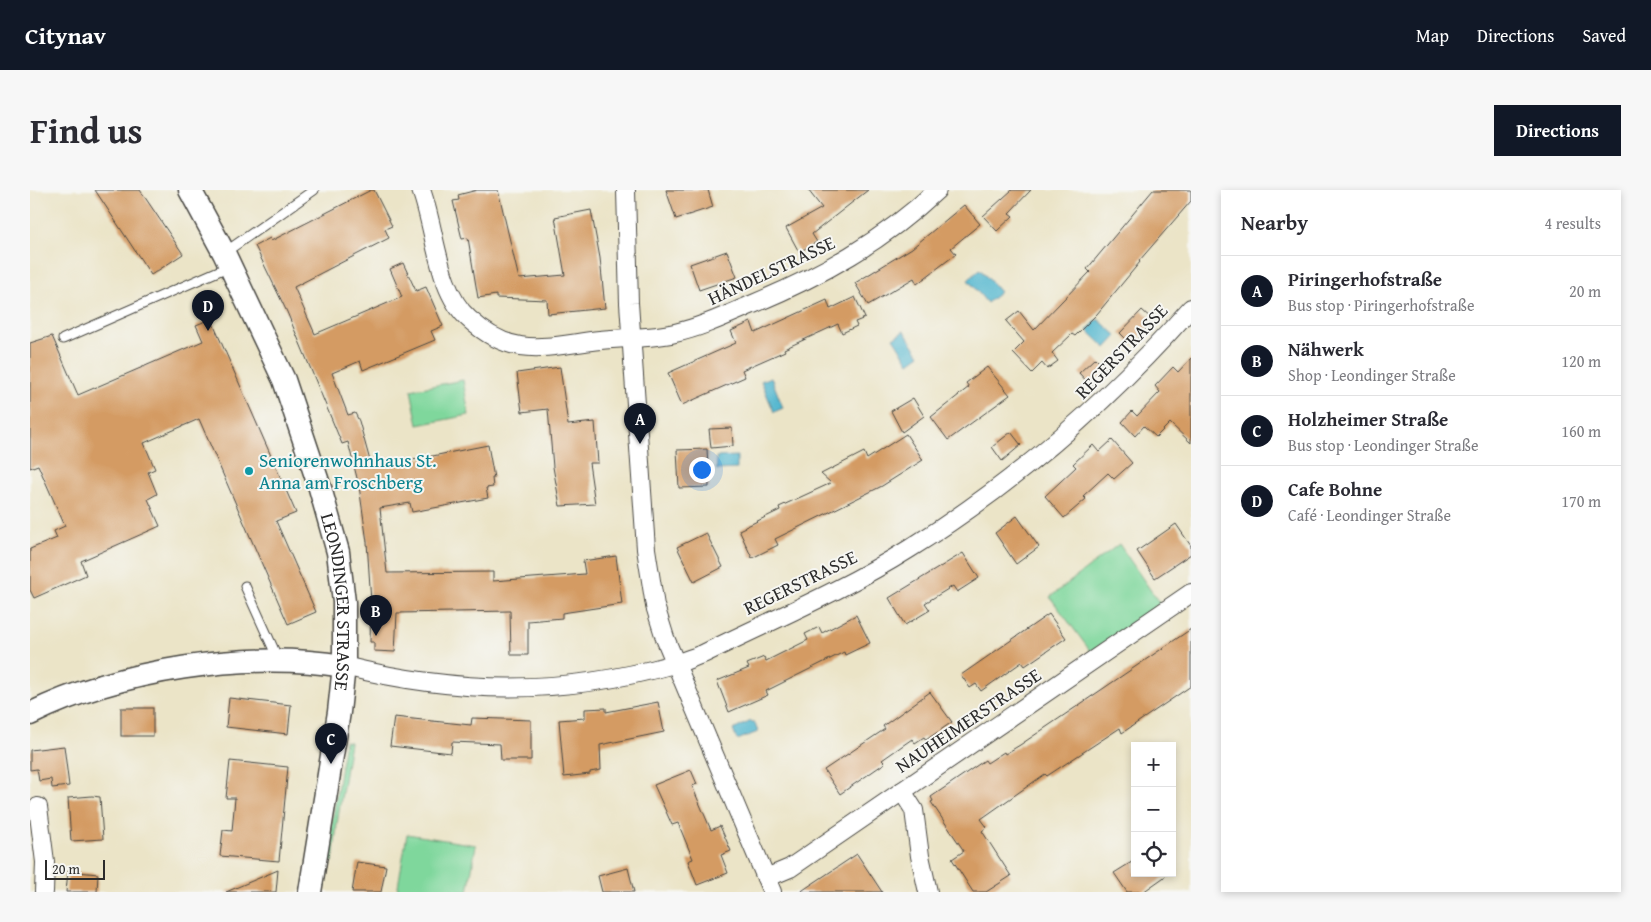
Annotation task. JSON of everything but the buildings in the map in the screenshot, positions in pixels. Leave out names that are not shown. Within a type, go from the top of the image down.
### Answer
[{"type":"street","name":"LEONDINGER STRASSE","points":[[190,190],[228,259],[284,380],[330,521],[338,552],[344,602],[344,666],[310,892]]},
{"type":"street","name":"HÄNDELSTRASSE","points":[[421,190],[434,230],[443,277],[453,300],[467,318],[484,332],[504,342],[533,349],[674,333],[719,319],[803,283],[845,261],[889,231],[937,190]]},
{"type":"street","points":[[626,190],[633,338],[649,577],[655,606],[677,664],[767,888]]},
{"type":"street","name":"REGERSTRASSE","points":[[344,666],[386,677],[451,686],[526,689],[608,679],[677,664],[703,654],[856,580],[909,549],[966,511],[1084,419],[1130,375],[1191,308]]},
{"type":"street","name":"NAUHEIMERSTRASSE","points":[[767,888],[790,868],[1191,593]]},
{"type":"street","points":[[30,714],[88,689],[128,677],[213,665],[278,660],[316,661],[344,666]]},
{"type":"street","points":[[902,791],[914,810],[920,856],[928,892]]},
{"type":"street","points":[[38,807],[46,862],[44,892]]},
{"type":"lane","points":[[63,339],[228,259],[314,190]]},
{"type":"lane","points":[[245,586],[278,660]]},
{"type":"green space","points":[[463,380],[469,415],[418,425],[411,390]]},
{"type":"green space","points":[[1119,544],[1160,604],[1091,652],[1050,597]]},
{"type":"green space","points":[[345,741],[350,742],[333,862],[326,861]]},
{"type":"green space","points":[[407,834],[476,845],[468,892],[397,892]]},
{"type":"water","points":[[980,269],[1000,292],[987,303],[968,280]]},
{"type":"water","points":[[1098,319],[1117,336],[1106,348],[1087,330]]},
{"type":"water","points":[[904,331],[920,355],[909,363],[893,338]]},
{"type":"water","points":[[771,377],[783,408],[774,412],[761,381]]},
{"type":"water","points":[[737,456],[737,469],[717,470],[716,457]]},
{"type":"water","points":[[751,721],[755,723],[758,732],[737,740],[733,730]]},
{"type":"place","name":"Cafe Bohne","points":[[208,331]]},
{"type":"place","name":"Piringerhofstraße","points":[[640,444]]},
{"type":"place","name":"Seniorenwohnhaus St. Anna am Froschberg","points":[[249,471]]},
{"type":"place","name":"Nähwerk","points":[[376,636]]},
{"type":"place","name":"Holzheimer Straße","points":[[331,764]]}]
